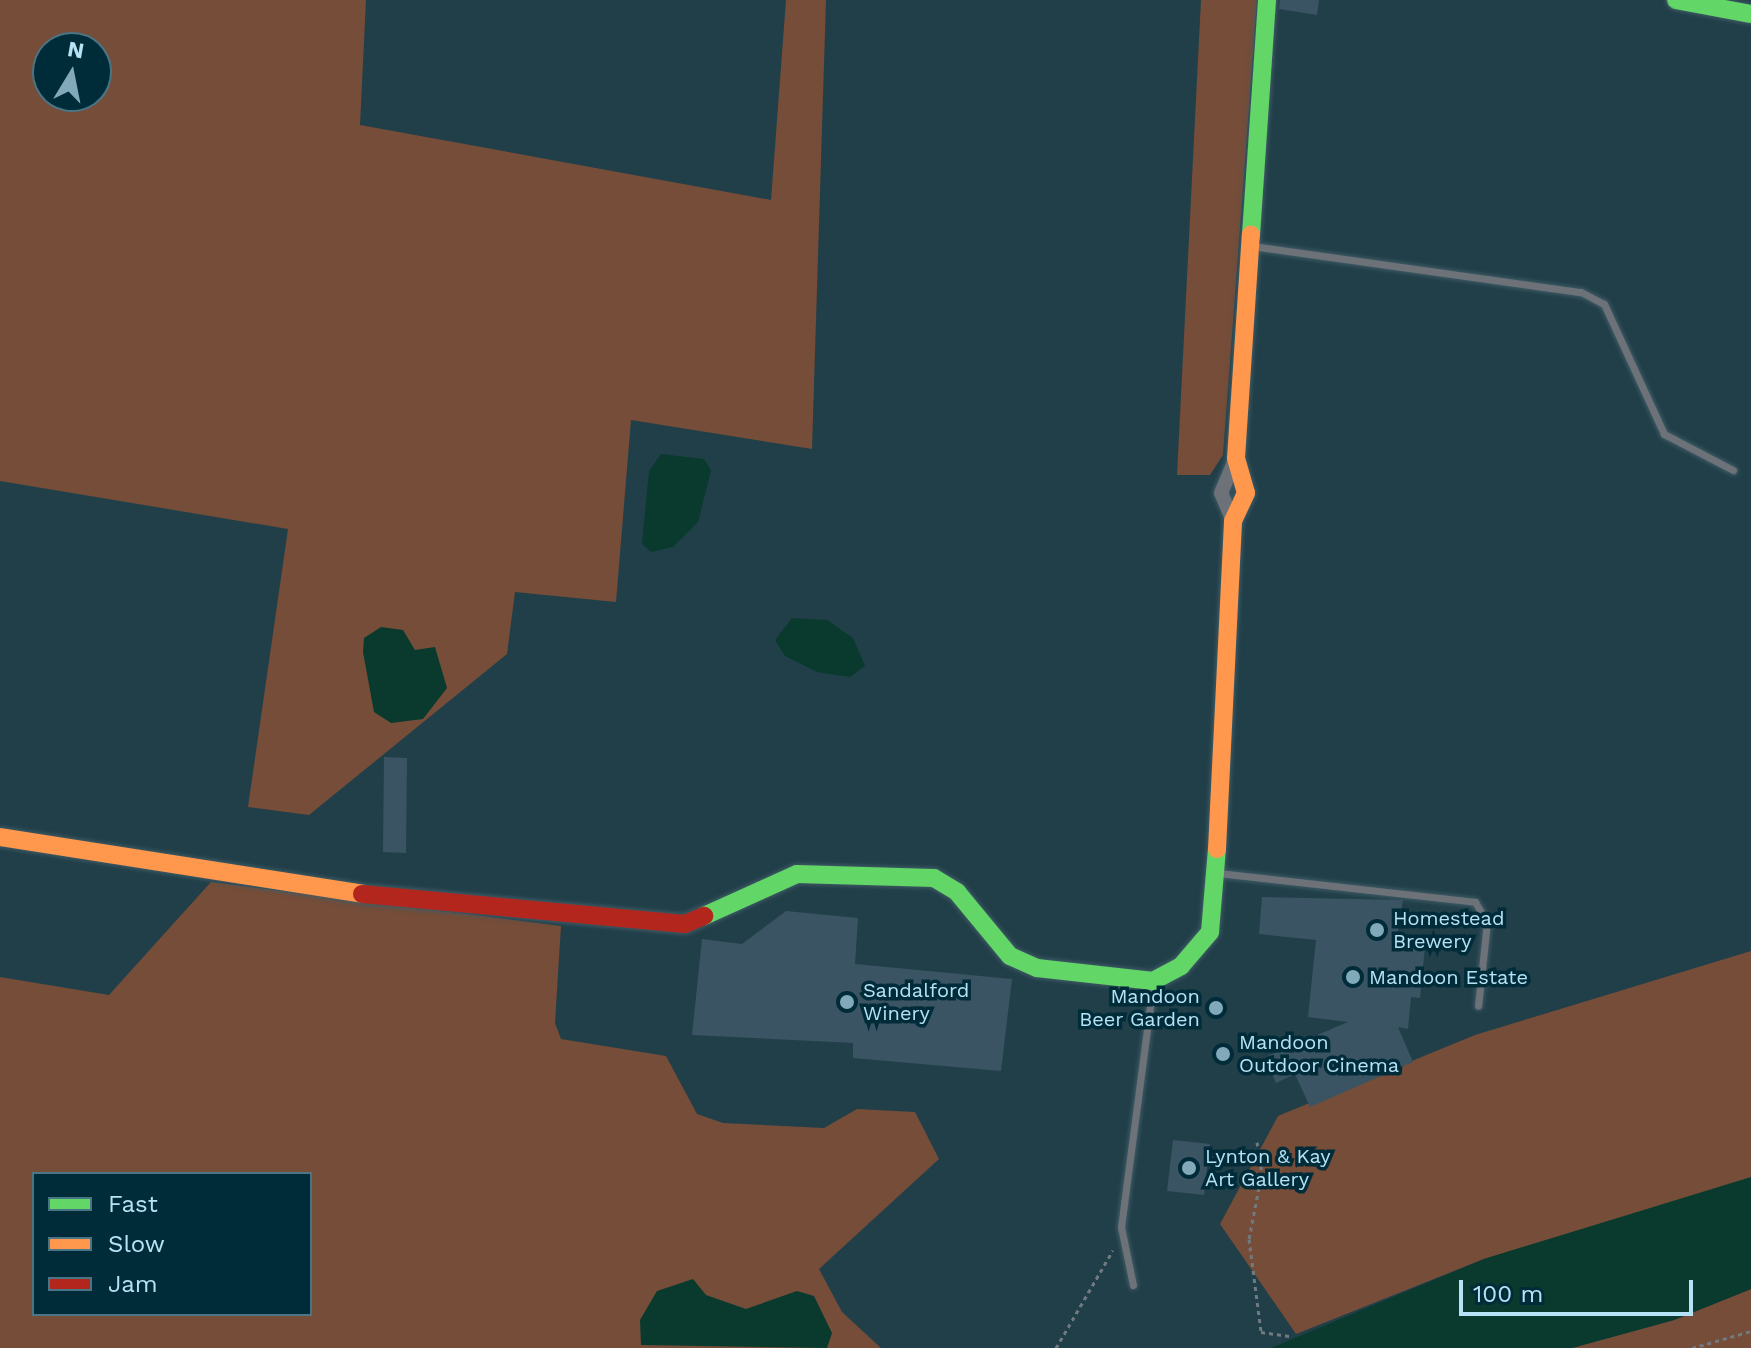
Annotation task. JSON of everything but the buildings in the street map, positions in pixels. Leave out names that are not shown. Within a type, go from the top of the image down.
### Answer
[{"type":"street","points":[[0,837],[429,905],[685,924],[797,874],[934,878],[957,892],[1010,956],[1037,968],[1153,981],[1181,966],[1210,932],[1216,873],[1233,521],[1246,493],[1236,458],[1267,0]]},
{"type":"street","points":[[1676,0],[1751,14]]},
{"type":"lane","points":[[1249,246],[1581,292],[1604,304],[1664,434],[1733,470]]},
{"type":"lane","points":[[1216,873],[1475,902],[1487,922],[1478,1006]]},
{"type":"lane","points":[[1133,1285],[1121,1227],[1153,981]]},
{"type":"path","points":[[1257,1142],[1262,1172],[1249,1239],[1261,1332],[1291,1336]]},
{"type":"path","points":[[1056,1348],[1104,1272],[1121,1227]]},
{"type":"path","points":[[1692,1348],[1751,1331]]},
{"type":"shaded area","points":[[0,0],[366,0],[360,125],[771,200],[786,0],[826,0],[812,449],[631,420],[616,602],[515,592],[507,654],[309,815],[248,807],[288,529],[0,481]]},
{"type":"shaded area","points":[[1201,0],[1257,0],[1223,455],[1210,475],[1177,475]]},
{"type":"shaded area","points":[[661,454],[704,459],[711,470],[698,522],[673,547],[651,552],[642,544],[649,471]]},
{"type":"shaded area","points":[[792,618],[827,620],[853,638],[865,666],[850,677],[817,672],[785,656],[775,640]]},
{"type":"shaded area","points":[[381,627],[403,630],[415,650],[435,647],[447,688],[423,719],[391,723],[374,712],[363,652],[364,638]]},
{"type":"shaded area","points":[[211,882],[561,926],[555,1023],[561,1039],[666,1056],[697,1114],[723,1123],[824,1128],[857,1109],[915,1112],[939,1159],[819,1269],[842,1312],[881,1348],[0,1348],[0,977],[109,995]]},
{"type":"shaded area","points":[[1751,951],[1751,1178],[1484,1259],[1296,1334],[1220,1224],[1278,1116],[1475,1035]]},
{"type":"shaded area","points":[[1751,1177],[1751,1289],[1674,1320],[1572,1348],[1271,1348],[1484,1259]]},
{"type":"shaded area","points":[[693,1279],[706,1295],[746,1309],[797,1291],[814,1296],[832,1333],[827,1348],[641,1345],[640,1320],[657,1291]]},
{"type":"shaded area","points":[[1751,1289],[1751,1348],[1572,1348],[1674,1320]]},
{"type":"traffic: fast","points":[[1251,235],[1267,0]]},
{"type":"traffic: fast","points":[[1676,0],[1751,14]]},
{"type":"traffic: fast","points":[[704,916],[797,874],[934,878],[957,892],[1010,956],[1037,968],[1153,981],[1181,966],[1210,932],[1217,849]]},
{"type":"traffic: slow","points":[[1217,849],[1233,521],[1246,493],[1236,458],[1251,235]]},
{"type":"traffic: slow","points":[[0,837],[362,894]]},
{"type":"traffic: jam","points":[[362,894],[685,924],[704,916]]},
{"type":"place","name":"Homestead Brewery","points":[[1377,930]]},
{"type":"place","name":"Mandoon Estate","points":[[1353,977]]},
{"type":"place","name":"Sandalford Winery","points":[[847,1002]]},
{"type":"place","name":"Mandoon Beer Garden","points":[[1216,1008]]},
{"type":"place","name":"Mandoon Outdoor Cinema","points":[[1223,1054]]},
{"type":"place","name":"Lynton & Kay Art Gallery","points":[[1189,1168]]}]
